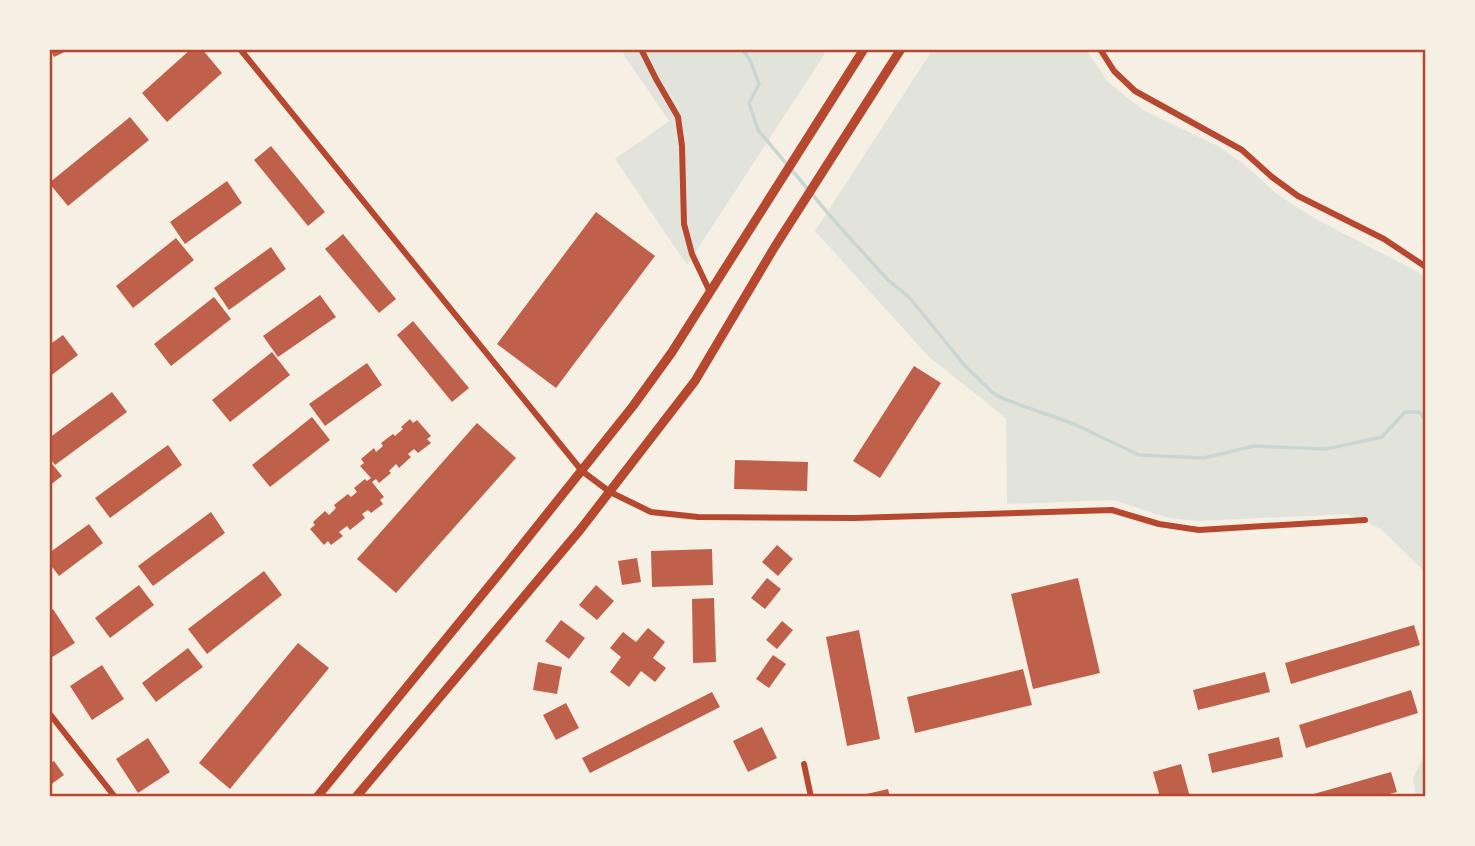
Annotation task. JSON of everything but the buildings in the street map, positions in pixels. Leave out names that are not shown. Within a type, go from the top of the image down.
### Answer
[{"type":"main road","points":[[317,797],[633,406],[672,352],[864,49]]},
{"type":"main road","points":[[356,797],[580,530],[695,381],[774,248],[901,49]]},
{"type":"street","points":[[240,49],[582,471],[610,492],[651,512],[698,517],[855,518],[1112,510],[1159,524],[1199,530],[1365,520]]},
{"type":"street","points":[[641,49],[678,117],[682,146],[684,224],[692,254],[710,292]]},
{"type":"street","points":[[1100,49],[1114,71],[1135,91],[1242,150],[1298,196],[1384,239],[1426,267]]},
{"type":"street","points":[[49,713],[115,797]]},
{"type":"street","points":[[804,764],[811,797]]},
{"type":"shaded area","points":[[620,49],[828,49],[687,265],[615,159],[669,121]]},
{"type":"shaded area","points":[[933,49],[1086,49],[1108,82],[1143,110],[1218,146],[1245,165],[1277,194],[1312,217],[1418,272],[1426,279],[1426,573],[1381,529],[1347,514],[1199,521],[1169,518],[1113,500],[1007,504],[1006,418],[929,357],[815,231]]},
{"type":"shaded area","points":[[1426,751],[1426,797],[1416,797],[1413,778]]},
{"type":"waterway","points":[[742,49],[750,60],[759,84],[749,103],[758,130],[838,225],[889,281],[909,297],[966,367],[993,393],[1004,399],[1074,424],[1139,455],[1204,458],[1254,446],[1326,449],[1382,437],[1405,412],[1419,412],[1426,420]]}]
